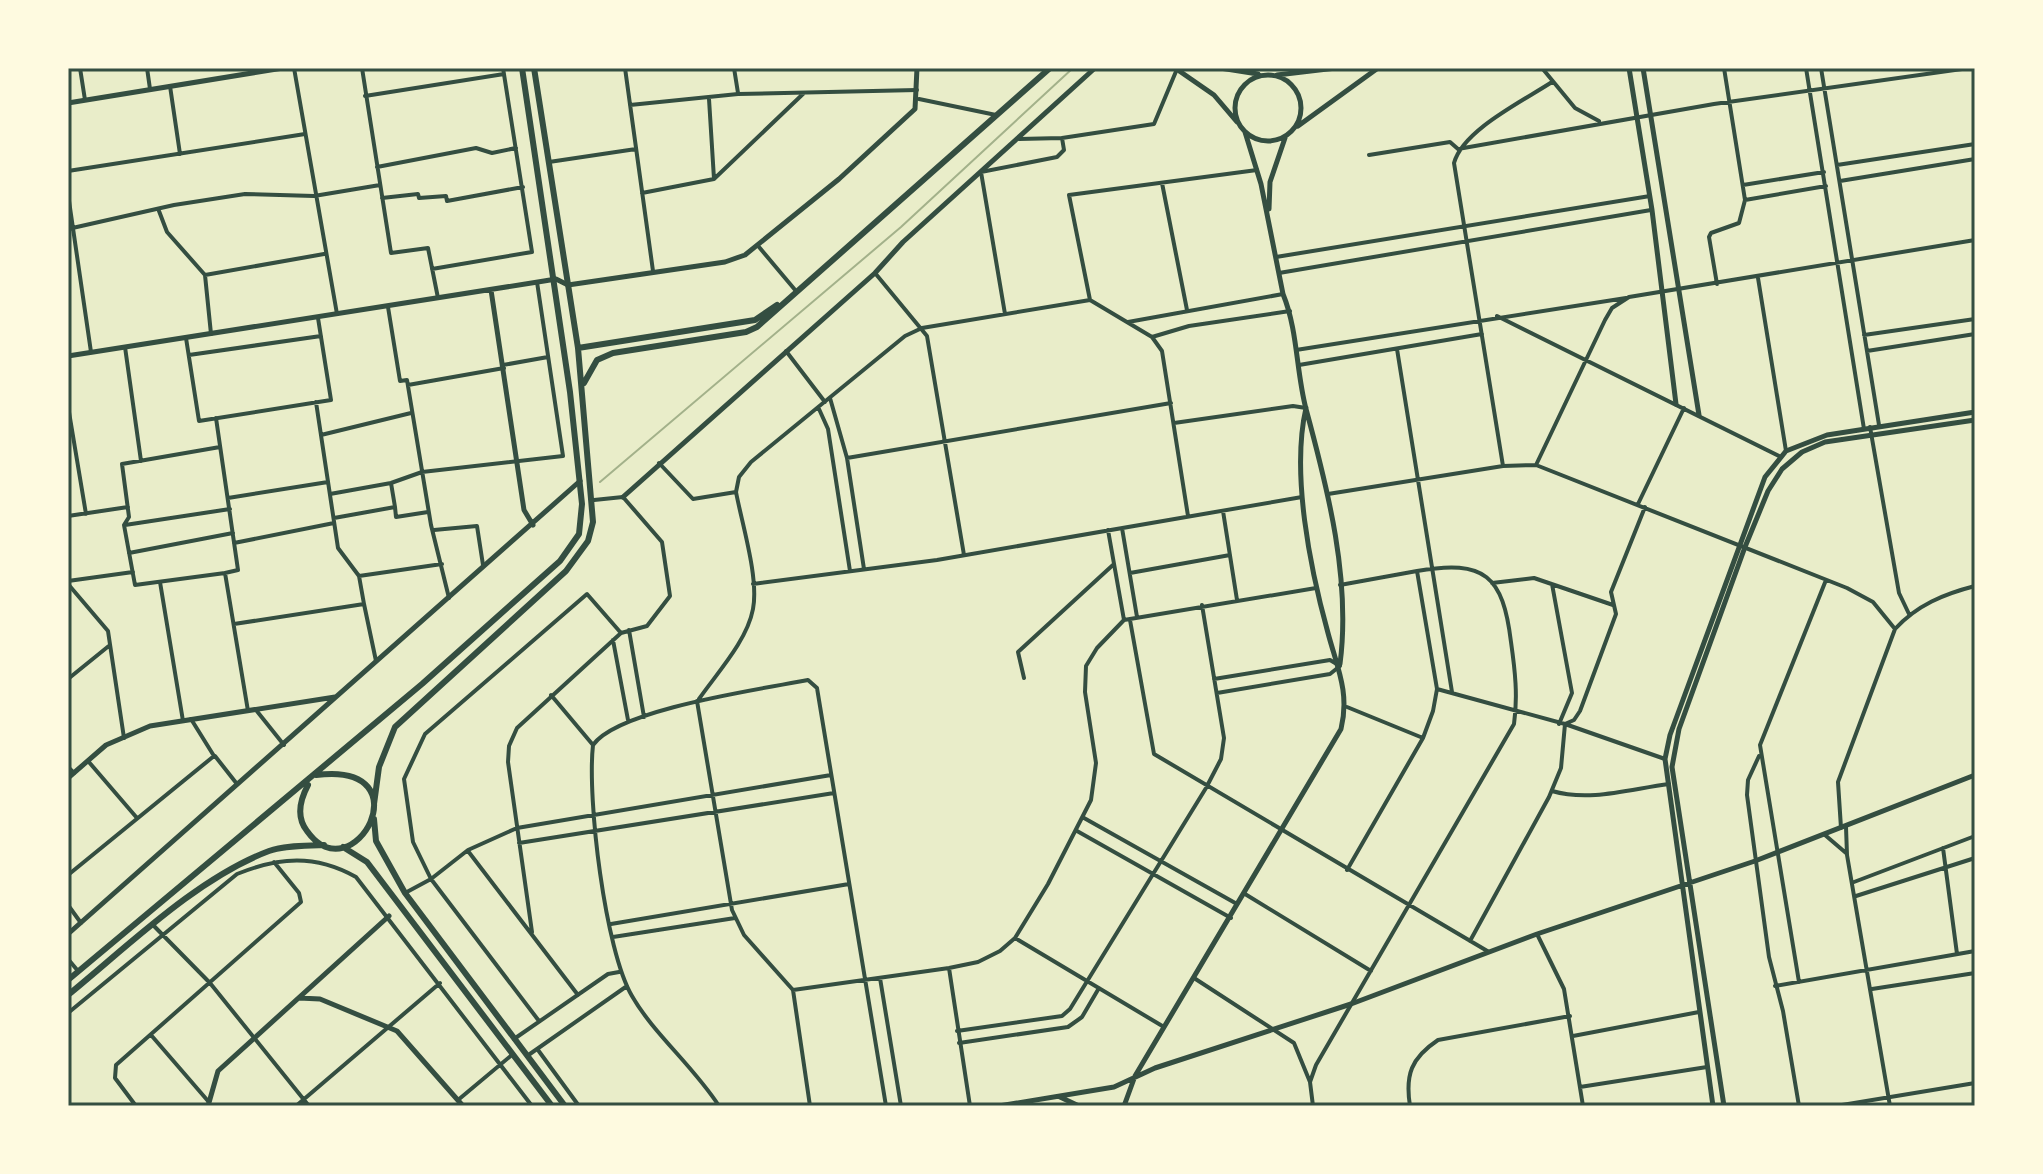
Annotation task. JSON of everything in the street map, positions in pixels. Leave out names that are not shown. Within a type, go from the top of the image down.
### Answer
[{"type":"main road","points":[[68,980],[314,777],[572,549],[582,519],[580,480],[556,279],[522,68]]},
{"type":"main road","points":[[534,68],[583,391],[594,500],[588,541],[573,564],[395,727],[379,767],[374,819],[376,841],[405,893],[565,1106]]},
{"type":"main road","points":[[583,391],[587,373],[597,360],[613,353],[746,332],[757,327],[1050,68]]},
{"type":"main road","points":[[578,348],[755,320],[796,291]]},
{"type":"main road","points":[[314,777],[345,773],[355,777],[364,784],[374,804]]},
{"type":"main road","points":[[314,777],[300,804],[300,817],[313,839],[324,845]]},
{"type":"main road","points":[[343,847],[363,837],[374,819]]},
{"type":"main road","points":[[68,995],[153,925],[229,870],[271,850],[324,845],[343,847],[367,862],[552,1106]]},
{"type":"street","points":[[80,68],[85,100]]},
{"type":"street","points":[[147,68],[150,90]]},
{"type":"street","points":[[68,103],[282,68]]},
{"type":"street","points":[[294,68],[337,315]]},
{"type":"street","points":[[362,68],[391,253],[428,248],[438,298]]},
{"type":"street","points":[[625,68],[653,271]]},
{"type":"street","points":[[734,68],[738,94]]},
{"type":"street","points":[[68,356],[540,281],[556,279],[568,285],[725,262],[759,247],[915,109],[919,99],[917,68]]},
{"type":"street","points":[[594,500],[623,497],[875,273],[903,242],[1095,68]]},
{"type":"street","points":[[1220,68],[1263,75],[1336,68]]},
{"type":"street","points":[[1245,132],[1265,141],[1286,136],[1378,68]]},
{"type":"street","points":[[1542,68],[1575,108],[1601,123]]},
{"type":"street","points":[[1629,68],[1652,210],[1676,404]]},
{"type":"street","points":[[1643,68],[1699,415]]},
{"type":"street","points":[[1717,284],[1709,237],[1711,233],[1739,223],[1745,200],[1724,68]]},
{"type":"street","points":[[1806,68],[1867,428],[1872,436],[1899,593],[1909,614]]},
{"type":"street","points":[[1821,68],[1879,425]]},
{"type":"street","points":[[1458,149],[1651,114],[1969,68]]},
{"type":"street","points":[[1019,139],[1062,138],[1154,124],[1176,69],[1214,95],[1245,132],[1269,218],[1283,294],[1290,311],[1306,408],[1328,494],[1345,629],[1340,666],[1330,674],[1217,693]]},
{"type":"street","points":[[365,96],[503,71],[532,252],[432,269]]},
{"type":"street","points":[[1238,124],[1237,96],[1247,82],[1263,75]]},
{"type":"street","points":[[1274,75],[1285,79],[1300,97],[1300,119],[1294,129]]},
{"type":"street","points":[[1503,466],[1454,163],[1458,149],[1552,82]]},
{"type":"street","points":[[170,86],[180,154]]},
{"type":"street","points":[[630,105],[738,94],[917,90]]},
{"type":"street","points":[[642,193],[714,179],[805,92]]},
{"type":"street","points":[[709,99],[714,179]]},
{"type":"street","points":[[919,99],[996,115]]},
{"type":"street","points":[[68,171],[305,134]]},
{"type":"street","points":[[1269,218],[1270,182],[1286,136]]},
{"type":"street","points":[[981,172],[1057,157],[1064,150],[1062,138]]},
{"type":"street","points":[[1369,155],[1450,142],[1458,149]]},
{"type":"street","points":[[1837,165],[1975,144]]},
{"type":"street","points":[[377,167],[476,148],[492,153],[517,148]]},
{"type":"street","points":[[549,162],[636,149]]},
{"type":"street","points":[[1840,181],[1975,159]]},
{"type":"street","points":[[1090,300],[1069,195],[1257,170]]},
{"type":"street","points":[[981,172],[1005,314]]},
{"type":"street","points":[[1743,185],[1824,172]]},
{"type":"street","points":[[1162,183],[1187,310]]},
{"type":"street","points":[[71,228],[159,211],[174,205],[245,194],[314,196],[380,185]]},
{"type":"street","points":[[1745,200],[1826,186]]},
{"type":"street","points":[[382,199],[418,194],[419,198],[446,196],[447,201],[523,187]]},
{"type":"street","points":[[68,194],[91,352]]},
{"type":"street","points":[[1276,257],[1650,196]]},
{"type":"street","points":[[1279,273],[1652,210]]},
{"type":"street","points":[[159,211],[167,232],[205,275],[211,334]]},
{"type":"street","points":[[68,239],[75,238]]},
{"type":"street","points":[[1296,350],[1479,318],[1758,278],[1975,240]]},
{"type":"street","points":[[759,247],[796,291]]},
{"type":"street","points":[[205,275],[326,254]]},
{"type":"street","points":[[875,273],[922,328],[930,350],[964,555]]},
{"type":"street","points":[[1758,278],[1786,451]]},
{"type":"street","points":[[330,494],[391,483],[422,472],[563,456],[540,281]]},
{"type":"street","points":[[491,290],[519,460],[524,510],[533,525]]},
{"type":"street","points":[[1128,322],[1283,294]]},
{"type":"street","points":[[1536,465],[1612,308],[1629,297]]},
{"type":"street","points":[[810,1106],[793,990],[765,961],[735,918],[697,701],[744,633],[753,609],[753,584],[736,492],[739,477],[751,462],[905,336],[922,328],[1090,300],[1152,337],[1162,351],[1188,516]]},
{"type":"street","points":[[388,307],[400,381],[407,380],[428,512],[449,598]]},
{"type":"street","points":[[1152,337],[1189,326],[1290,311]]},
{"type":"street","points":[[1496,316],[1781,457]]},
{"type":"street","points":[[186,338],[199,421],[331,400],[318,318]]},
{"type":"street","points":[[1864,335],[1975,319]]},
{"type":"street","points":[[1299,365],[1482,334]]},
{"type":"street","points":[[1867,351],[1975,334]]},
{"type":"street","points":[[189,355],[321,336]]},
{"type":"street","points":[[125,347],[141,461]]},
{"type":"street","points":[[1397,349],[1421,480],[1452,692]]},
{"type":"street","points":[[786,351],[828,400],[847,458],[864,569]]},
{"type":"street","points":[[408,385],[548,357]]},
{"type":"street","points":[[316,402],[338,548],[359,576],[376,661]]},
{"type":"street","points":[[847,458],[1171,403]]},
{"type":"street","points":[[68,406],[86,514]]},
{"type":"street","points":[[1174,423],[1293,406],[1306,408]]},
{"type":"street","points":[[818,408],[828,429],[850,571]]},
{"type":"street","points":[[1124,1106],[1135,1076],[1341,729],[1347,707],[1340,666],[1328,634],[1302,497],[1300,434],[1306,408]]},
{"type":"street","points":[[1638,504],[1684,408]]},
{"type":"street","points":[[1724,1106],[1673,757],[1679,729],[1765,477],[1786,451],[1827,435],[1975,412]]},
{"type":"street","points":[[321,435],[411,413]]},
{"type":"street","points":[[216,418],[238,570],[135,585],[124,525],[129,517],[122,464],[220,447]]},
{"type":"street","points":[[1713,1106],[1665,759],[1670,735],[1742,546],[1768,491],[1791,460],[1825,442],[1975,420]]},
{"type":"street","points":[[659,463],[693,499],[736,492]]},
{"type":"street","points":[[1328,494],[1503,466],[1536,465],[1826,579],[1873,602],[1895,629]]},
{"type":"street","points":[[68,934],[533,525],[580,480]]},
{"type":"street","points":[[228,498],[329,482]]},
{"type":"street","points":[[391,483],[396,517],[428,512]]},
{"type":"street","points":[[532,932],[509,746],[517,728],[550,694],[621,633],[647,626],[670,596],[662,542],[623,497]]},
{"type":"street","points":[[753,584],[964,555],[1302,497]]},
{"type":"street","points":[[68,516],[128,507]]},
{"type":"street","points":[[234,543],[395,507]]},
{"type":"street","points":[[1562,724],[1574,720],[1580,711],[1616,614],[1611,592],[1645,507]]},
{"type":"street","points":[[124,525],[230,509]]},
{"type":"street","points":[[1222,511],[1237,600]]},
{"type":"street","points":[[433,530],[477,526],[484,568]]},
{"type":"street","points":[[1122,528],[1137,617]]},
{"type":"street","points":[[1108,530],[1154,754],[1206,788],[1489,952]]},
{"type":"street","points":[[129,553],[233,533]]},
{"type":"street","points":[[1130,573],[1230,555]]},
{"type":"street","points":[[359,576],[442,564]]},
{"type":"street","points":[[1024,678],[1018,652],[1114,564]]},
{"type":"street","points":[[1310,1082],[1316,1065],[1351,1004],[1499,753],[1514,724],[1517,694],[1506,604],[1492,583],[1473,570],[1433,568],[1340,585]]},
{"type":"street","points":[[1347,870],[1423,738],[1437,689],[1417,571]]},
{"type":"street","points":[[68,582],[133,572]]},
{"type":"street","points":[[225,573],[248,711]]},
{"type":"street","points":[[1492,583],[1534,578],[1613,605]]},
{"type":"street","points":[[1799,1106],[1783,1011],[1775,986],[1747,795],[1748,780],[1775,703],[1826,579]]},
{"type":"street","points":[[68,582],[108,631],[124,738]]},
{"type":"street","points":[[160,582],[183,721]]},
{"type":"street","points":[[1470,941],[1552,791],[1561,768],[1562,724],[1572,693],[1552,584]]},
{"type":"street","points":[[1890,1106],[1847,855],[1838,782],[1895,629],[1909,614],[1931,601],[1975,586]]},
{"type":"street","points":[[793,990],[949,968],[978,962],[1000,951],[1015,938],[1077,831],[1096,782],[1085,692],[1086,666],[1097,648],[1127,619],[1319,588]]},
{"type":"street","points":[[539,1021],[431,879],[413,842],[404,779],[425,734],[587,594],[621,633]]},
{"type":"street","points":[[234,624],[364,604]]},
{"type":"street","points":[[957,1031],[1062,1016],[1088,981],[1151,873],[1206,788],[1221,759],[1224,738],[1202,605]]},
{"type":"street","points":[[629,630],[644,717]]},
{"type":"street","points":[[613,640],[628,720]]},
{"type":"street","points":[[68,679],[110,645]]},
{"type":"street","points":[[1214,679],[1330,660],[1340,666]]},
{"type":"street","points":[[719,1106],[700,1076],[634,1000],[619,972],[592,812],[590,771],[593,745],[612,728],[628,720],[697,701],[814,681],[886,1106]]},
{"type":"street","points":[[1437,689],[1562,724],[1665,759]]},
{"type":"street","points":[[550,694],[593,745]]},
{"type":"street","points":[[68,767],[71,776],[106,745],[150,726],[336,697]]},
{"type":"street","points":[[1347,707],[1423,738]]},
{"type":"street","points":[[256,710],[284,745]]},
{"type":"street","points":[[191,719],[214,756],[238,786]]},
{"type":"street","points":[[1759,755],[1799,982]]},
{"type":"street","points":[[68,875],[214,756]]},
{"type":"street","points":[[88,761],[137,818]]},
{"type":"street","points":[[405,893],[431,879],[468,850],[517,828],[592,812],[831,775]]},
{"type":"street","points":[[999,1106],[1114,1087],[1135,1076],[1351,1004],[1537,934],[1755,861],[1975,775]]},
{"type":"street","points":[[1552,791],[1569,796],[1595,796],[1669,784]]},
{"type":"street","points":[[519,843],[834,793]]},
{"type":"street","points":[[1083,818],[1239,905]]},
{"type":"street","points":[[1077,831],[1231,918]]},
{"type":"street","points":[[1825,835],[1841,845],[1847,855]]},
{"type":"street","points":[[1854,882],[1975,836]]},
{"type":"street","points":[[1943,848],[1957,954]]},
{"type":"street","points":[[468,850],[578,995]]},
{"type":"street","points":[[1856,896],[1975,858]]},
{"type":"street","points":[[68,1013],[237,874],[274,862],[308,859],[335,865],[356,877],[441,983],[532,1106]]},
{"type":"street","points":[[136,1106],[114,1072],[116,1065],[301,902],[299,893],[274,862]]},
{"type":"street","points":[[611,924],[850,884]]},
{"type":"street","points":[[1245,894],[1371,971]]},
{"type":"street","points":[[68,905],[81,923]]},
{"type":"street","points":[[208,1104],[218,1071],[389,916]]},
{"type":"street","points":[[613,937],[735,918]]},
{"type":"street","points":[[153,925],[210,983],[309,1106]]},
{"type":"street","points":[[1537,934],[1564,989],[1583,1106]]},
{"type":"street","points":[[1015,938],[1164,1027]]},
{"type":"street","points":[[1775,986],[1975,951]]},
{"type":"street","points":[[68,959],[78,971]]},
{"type":"street","points":[[949,968],[970,1106]]},
{"type":"street","points":[[514,1039],[608,974],[619,972]]},
{"type":"street","points":[[1872,989],[1975,973]]},
{"type":"street","points":[[880,977],[901,1106]]},
{"type":"street","points":[[1194,978],[1277,1029],[1294,1043],[1310,1082],[1313,1106]]},
{"type":"street","points":[[296,1106],[441,983]]},
{"type":"street","points":[[527,1056],[627,986]]},
{"type":"street","points":[[959,1043],[1068,1027],[1082,1017],[1099,988]]},
{"type":"street","points":[[298,998],[320,999],[397,1031],[463,1106]]},
{"type":"street","points":[[1573,1036],[1699,1012]]},
{"type":"street","points":[[1410,1106],[1408,1072],[1422,1050],[1438,1040],[1570,1016]]},
{"type":"street","points":[[151,1035],[208,1104]]},
{"type":"street","points":[[537,1049],[579,1106]]},
{"type":"street","points":[[458,1100],[513,1054]]},
{"type":"street","points":[[1580,1087],[1707,1067]]},
{"type":"street","points":[[1836,1106],[1975,1083]]},
{"type":"street","points":[[1059,1097],[1079,1106]]},
{"type":"street","points":[[1968,1106],[1975,1105]]},
{"type":"waterway","points":[[600,482],[901,227],[1073,68]]}]
